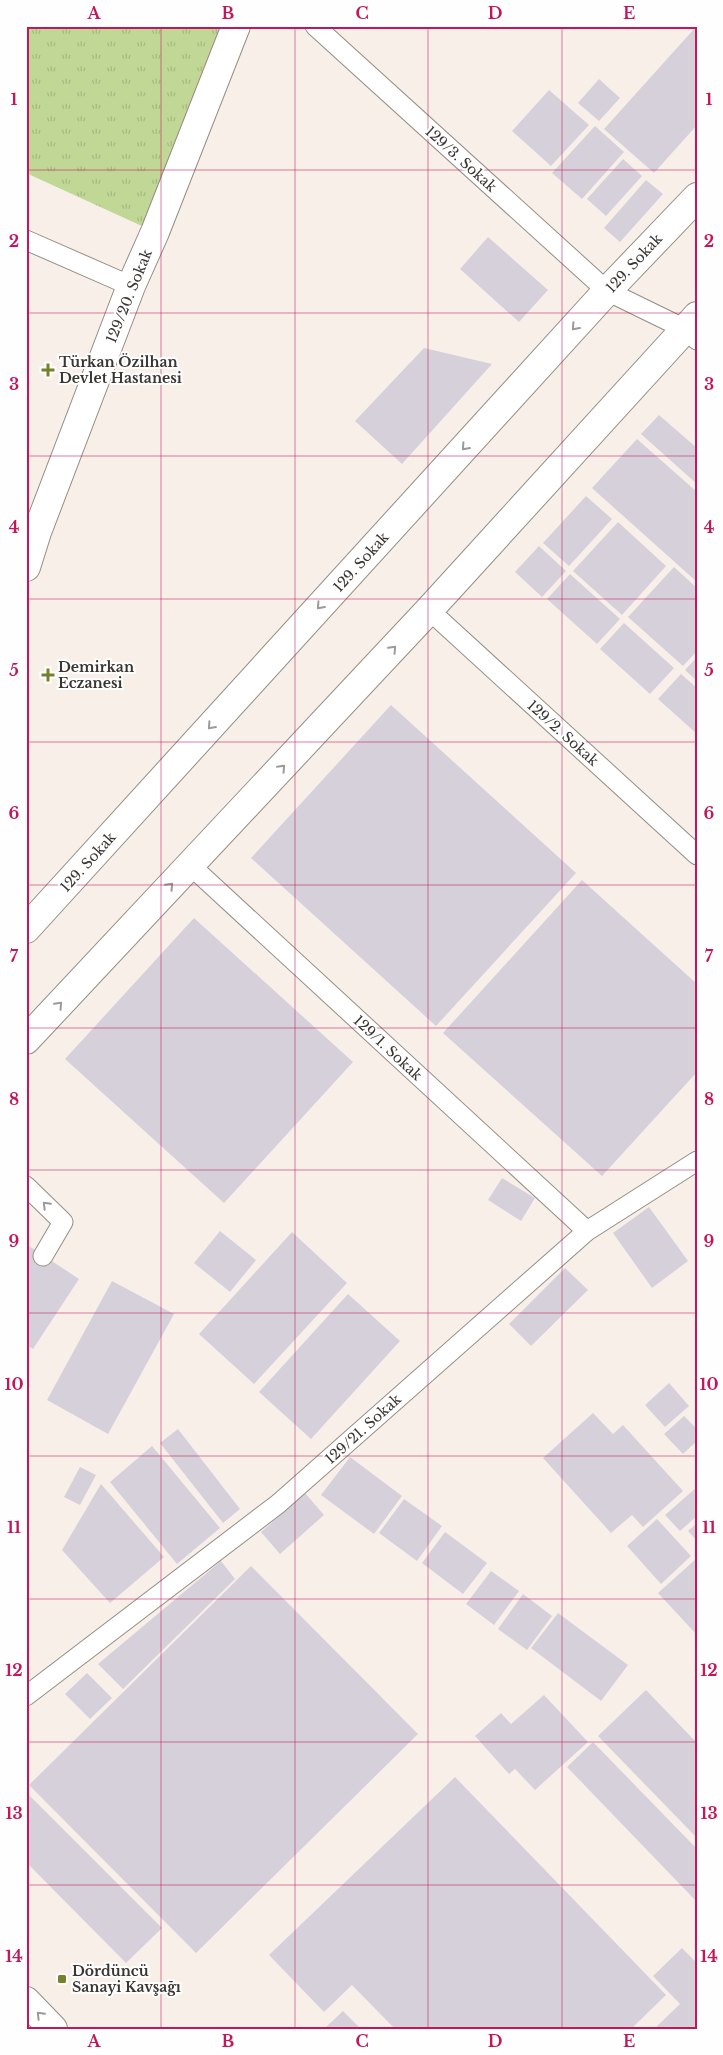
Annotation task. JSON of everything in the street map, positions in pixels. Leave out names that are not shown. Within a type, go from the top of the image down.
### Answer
[{"type":"street","name":"129/20. Sokak","points":[[26,567],[130,286],[155,232],[236,26]]},
{"type":"street","name":"129. Sokak","points":[[26,930],[607,291],[697,197]]},
{"type":"street","points":[[26,1040],[693,328]]},
{"type":"street","points":[[26,2001],[53,2029]]},
{"type":"lane","name":"129/3. Sokak","points":[[315,26],[607,291],[693,328]]},
{"type":"lane","points":[[26,240],[130,286]]},
{"type":"lane","name":"129/2. Sokak","points":[[430,610],[697,855]]},
{"type":"lane","name":"129/1. Sokak","points":[[190,865],[587,1231]]},
{"type":"lane","name":"129/21. Sokak","points":[[26,1696],[278,1504],[587,1231],[697,1161]]},
{"type":"lane","points":[[26,1186],[63,1222],[43,1256]]},
{"type":"green space","points":[[26,26],[236,26],[155,232],[26,173]]},
{"type":"building","points":[[694,29],[697,32],[697,125],[654,173],[604,129]]},
{"type":"building","points":[[599,79],[620,98],[599,121],[578,103]]},
{"type":"building","points":[[549,90],[589,125],[551,166],[512,131]]},
{"type":"building","points":[[595,126],[624,152],[582,199],[552,173]]},
{"type":"building","points":[[623,159],[642,176],[606,216],[587,199]]},
{"type":"building","points":[[646,180],[663,194],[620,242],[604,228]]},
{"type":"building","points":[[488,237],[548,290],[519,322],[460,269]]},
{"type":"building","points":[[424,348],[492,364],[402,464],[355,421]]},
{"type":"building","points":[[659,415],[697,448],[697,484],[641,434]]},
{"type":"building","points":[[637,439],[697,492],[697,582],[592,488]]},
{"type":"building","points":[[586,496],[612,519],[569,566],[543,543]]},
{"type":"building","points":[[618,522],[666,566],[622,615],[573,571]]},
{"type":"building","points":[[539,546],[566,571],[542,597],[515,572]]},
{"type":"building","points":[[674,567],[697,588],[697,651],[683,666],[628,617]]},
{"type":"building","points":[[570,574],[620,619],[597,644],[547,599]]},
{"type":"building","points":[[624,623],[674,668],[650,694],[600,649]]},
{"type":"building","points":[[697,657],[697,681],[685,670]]},
{"type":"building","points":[[681,674],[697,688],[697,734],[658,699]]},
{"type":"building","points":[[391,705],[576,873],[436,1026],[251,858]]},
{"type":"building","points":[[582,880],[697,984],[697,1072],[602,1176],[443,1033]]},
{"type":"building","points":[[194,918],[353,1062],[224,1203],[65,1059]]},
{"type":"building","points":[[502,1178],[535,1198],[521,1221],[488,1200]]},
{"type":"building","points":[[649,1207],[688,1261],[652,1288],[613,1233]]},
{"type":"building","points":[[220,1231],[256,1260],[230,1292],[194,1263]]},
{"type":"building","points":[[292,1232],[347,1283],[254,1384],[199,1334]]},
{"type":"building","points":[[26,1244],[79,1279],[33,1349],[26,1345]]},
{"type":"building","points":[[565,1268],[588,1290],[531,1346],[509,1324]]},
{"type":"building","points":[[112,1281],[174,1314],[108,1434],[47,1400]]},
{"type":"building","points":[[348,1294],[400,1341],[311,1439],[259,1392]]},
{"type":"building","points":[[669,1383],[689,1406],[665,1427],[645,1405]]},
{"type":"building","points":[[593,1413],[613,1434],[623,1425],[683,1491],[643,1527],[632,1515],[611,1533],[543,1458]]},
{"type":"building","points":[[684,1416],[697,1429],[697,1441],[683,1454],[664,1434]]},
{"type":"building","points":[[178,1429],[240,1509],[223,1523],[160,1443]]},
{"type":"building","points":[[152,1446],[220,1528],[177,1564],[110,1482]]},
{"type":"building","points":[[350,1457],[402,1496],[374,1534],[321,1495]]},
{"type":"building","points":[[80,1467],[96,1475],[80,1505],[64,1497]]},
{"type":"building","points":[[101,1484],[164,1557],[110,1603],[62,1550]]},
{"type":"building","points":[[697,1487],[697,1516],[680,1531],[665,1515]]},
{"type":"building","points":[[305,1493],[324,1515],[280,1554],[261,1532]]},
{"type":"building","points":[[404,1499],[442,1526],[417,1561],[379,1533]]},
{"type":"building","points":[[657,1519],[691,1556],[661,1584],[627,1546]]},
{"type":"building","points":[[697,1523],[697,1541],[688,1531]]},
{"type":"building","points":[[445,1532],[487,1563],[463,1594],[422,1563]]},
{"type":"building","points":[[697,1558],[697,1635],[658,1593]]},
{"type":"building","points":[[221,1561],[235,1579],[123,1689],[98,1664]]},
{"type":"building","points":[[251,1566],[418,1734],[196,1953],[29,1785]]},
{"type":"building","points":[[491,1571],[519,1591],[494,1625],[466,1604]]},
{"type":"building","points":[[523,1594],[552,1616],[527,1650],[498,1629]]},
{"type":"building","points":[[558,1613],[628,1665],[601,1701],[531,1648]]},
{"type":"building","points":[[87,1673],[112,1698],[90,1719],[65,1694]]},
{"type":"building","points":[[646,1690],[697,1743],[697,1838],[598,1736]]},
{"type":"building","points":[[544,1695],[588,1742],[535,1790],[515,1769],[509,1774],[475,1736],[501,1713],[511,1724]]},
{"type":"building","points":[[593,1742],[697,1849],[697,1902],[567,1767]]},
{"type":"building","points":[[455,1777],[666,1995],[631,2029],[395,2029],[352,1985],[324,2012],[269,1955]]},
{"type":"building","points":[[26,1792],[162,1928],[126,1963],[26,1862]]},
{"type":"building","points":[[682,1948],[697,1963],[697,2029],[654,2029],[680,2004],[653,1976]]},
{"type":"building","points":[[343,2011],[361,2029],[324,2029]]},
{"type":"place","name":"Türkan Özilhan Devlet Hastanesi","points":[[48,370]]},
{"type":"place","name":"Demirkan Eczanesi","points":[[48,675]]},
{"type":"place","name":"Dördüncü Sanayi Kavşağı","points":[[62,1979]]}]
